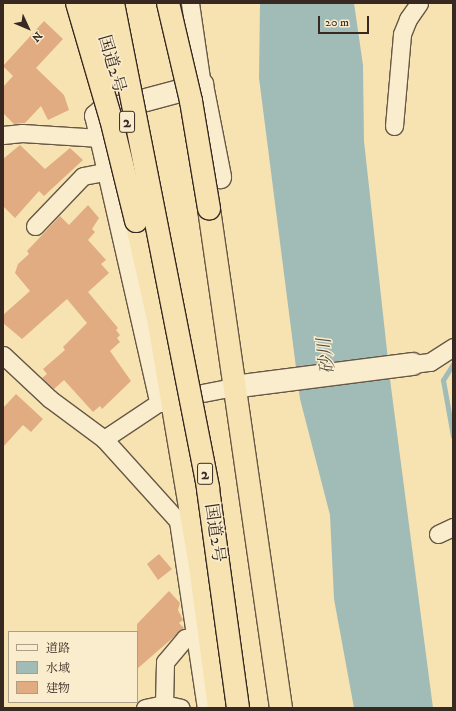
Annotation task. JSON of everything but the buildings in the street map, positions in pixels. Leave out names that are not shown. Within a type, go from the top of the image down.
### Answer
[{"type":"highway","points":[[77,3],[111,119],[159,324],[166,399],[201,573],[219,708]]},
{"type":"highway","name":"国道2号","points":[[94,3],[160,241]]},
{"type":"highway","name":"国道2号","points":[[112,3],[208,489],[238,708]]},
{"type":"highway","points":[[168,3],[191,101],[209,209],[233,387],[281,708]]},
{"type":"street","points":[[190,3],[202,85],[220,177]]},
{"type":"street","points":[[394,126],[402,34],[408,19],[419,3]]},
{"type":"street","points":[[166,399],[100,138],[96,116],[101,112],[202,85]]},
{"type":"street","points":[[3,135],[22,133],[100,138]]},
{"type":"street","points":[[35,226],[83,176],[109,171]]},
{"type":"street","points":[[104,439],[166,399],[233,387],[430,362],[453,347]]},
{"type":"street","points":[[3,356],[50,399],[104,439],[178,521],[194,637],[206,708]]},
{"type":"street","points":[[164,704],[165,662],[185,638],[194,637]]},
{"type":"street","points":[[145,708],[164,704],[181,708]]},
{"type":"water","name":"砂川","points":[[260,3],[354,3],[363,65],[364,141],[391,387],[433,708],[354,708],[334,599],[330,515],[300,399],[259,78]]},
{"type":"waterway","points":[[453,364],[443,380],[453,436]]}]
